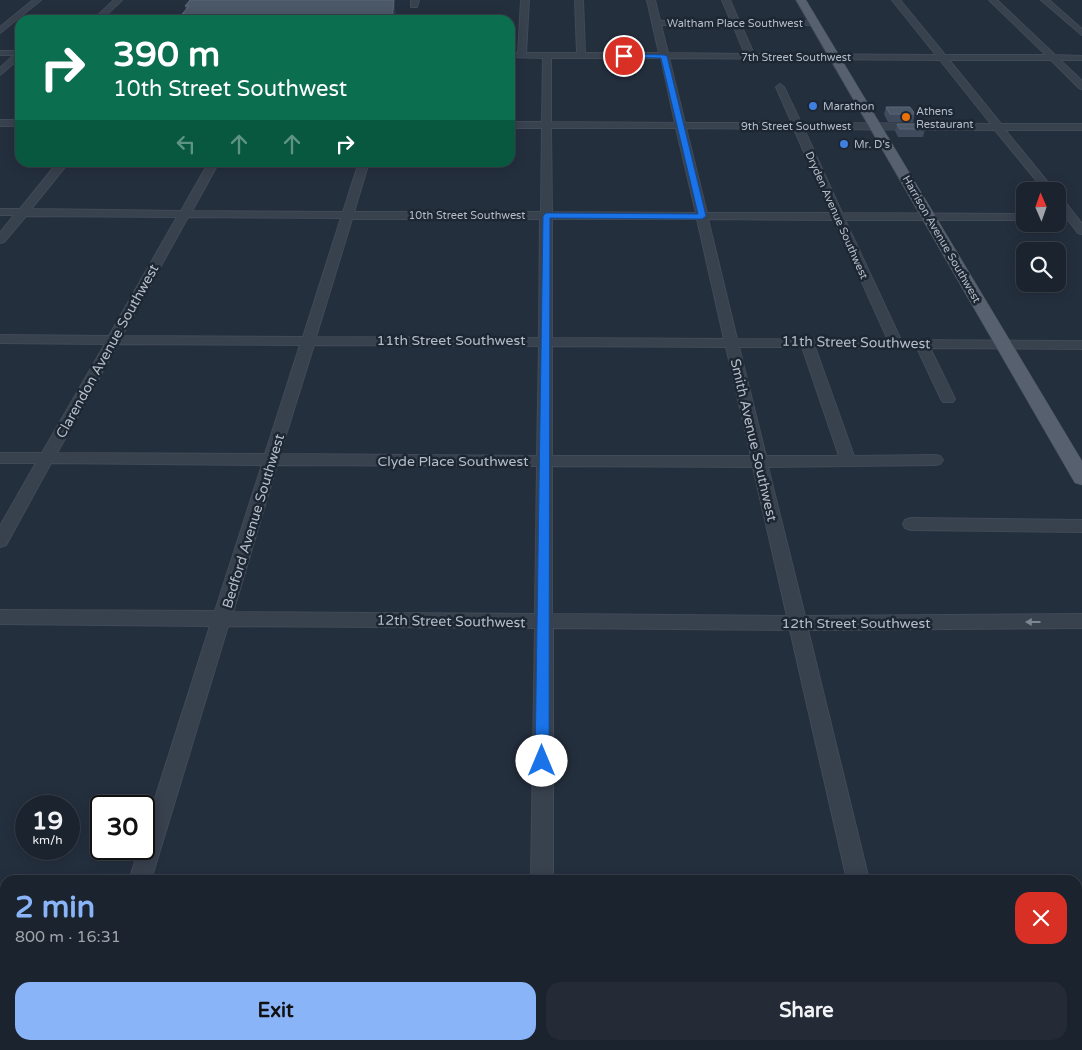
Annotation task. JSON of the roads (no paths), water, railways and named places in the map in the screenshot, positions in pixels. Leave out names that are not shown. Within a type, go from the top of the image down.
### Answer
[{"type":"main road","name":"Harrison Avenue Southwest","points":[[801,0],[1082,478]]},
{"type":"street","points":[[19,15],[37,0]]},
{"type":"street","points":[[102,15],[118,0]]},
{"type":"street","points":[[522,56],[525,0]]},
{"type":"street","points":[[579,0],[581,56]]},
{"type":"street","name":"Smith Avenue Southwest","points":[[651,0],[857,875]]},
{"type":"street","points":[[726,0],[751,57]]},
{"type":"street","points":[[896,0],[1043,182]]},
{"type":"street","points":[[993,0],[1082,86]]},
{"type":"street","points":[[1045,0],[1082,33]]},
{"type":"street","points":[[0,31],[15,18]]},
{"type":"street","name":"Waltham Place Southwest","points":[[656,23],[814,23]]},
{"type":"street","points":[[0,53],[15,54]]},
{"type":"street","name":"7th Street Southwest","points":[[515,56],[1082,58]]},
{"type":"street","points":[[542,875],[547,56]]},
{"type":"street","points":[[0,72],[15,58]]},
{"type":"street","name":"Dryden Avenue Southwest","points":[[780,87],[896,342]]},
{"type":"street","points":[[0,123],[15,123]]},
{"type":"street","name":"9th Street Southwest","points":[[515,125],[1082,126]]},
{"type":"street","points":[[0,240],[60,167]]},
{"type":"street","name":"Clarendon Avenue Southwest","points":[[0,541],[211,167]]},
{"type":"street","name":"Bedford Avenue Southwest","points":[[142,875],[362,167]]},
{"type":"street","points":[[1066,208],[1077,218],[1082,231]]},
{"type":"street","name":"10th Street Southwest","points":[[0,212],[1016,217]]},
{"type":"street","name":"11th Street Southwest","points":[[0,338],[1082,344]]},
{"type":"street","points":[[807,342],[848,461]]},
{"type":"street","points":[[921,343],[948,399]]},
{"type":"street","name":"Clyde Place Southwest","points":[[0,458],[545,461],[936,460]]},
{"type":"street","points":[[911,524],[1082,526]]},
{"type":"street","name":"12th Street Southwest","points":[[0,617],[797,623],[1082,621]]},
{"type":"place","name":"Marathon","points":[[813,106]]},
{"type":"place","name":"Athens Restaurant","points":[[906,117]]},
{"type":"place","name":"Mr. D's","points":[[844,144]]}]
